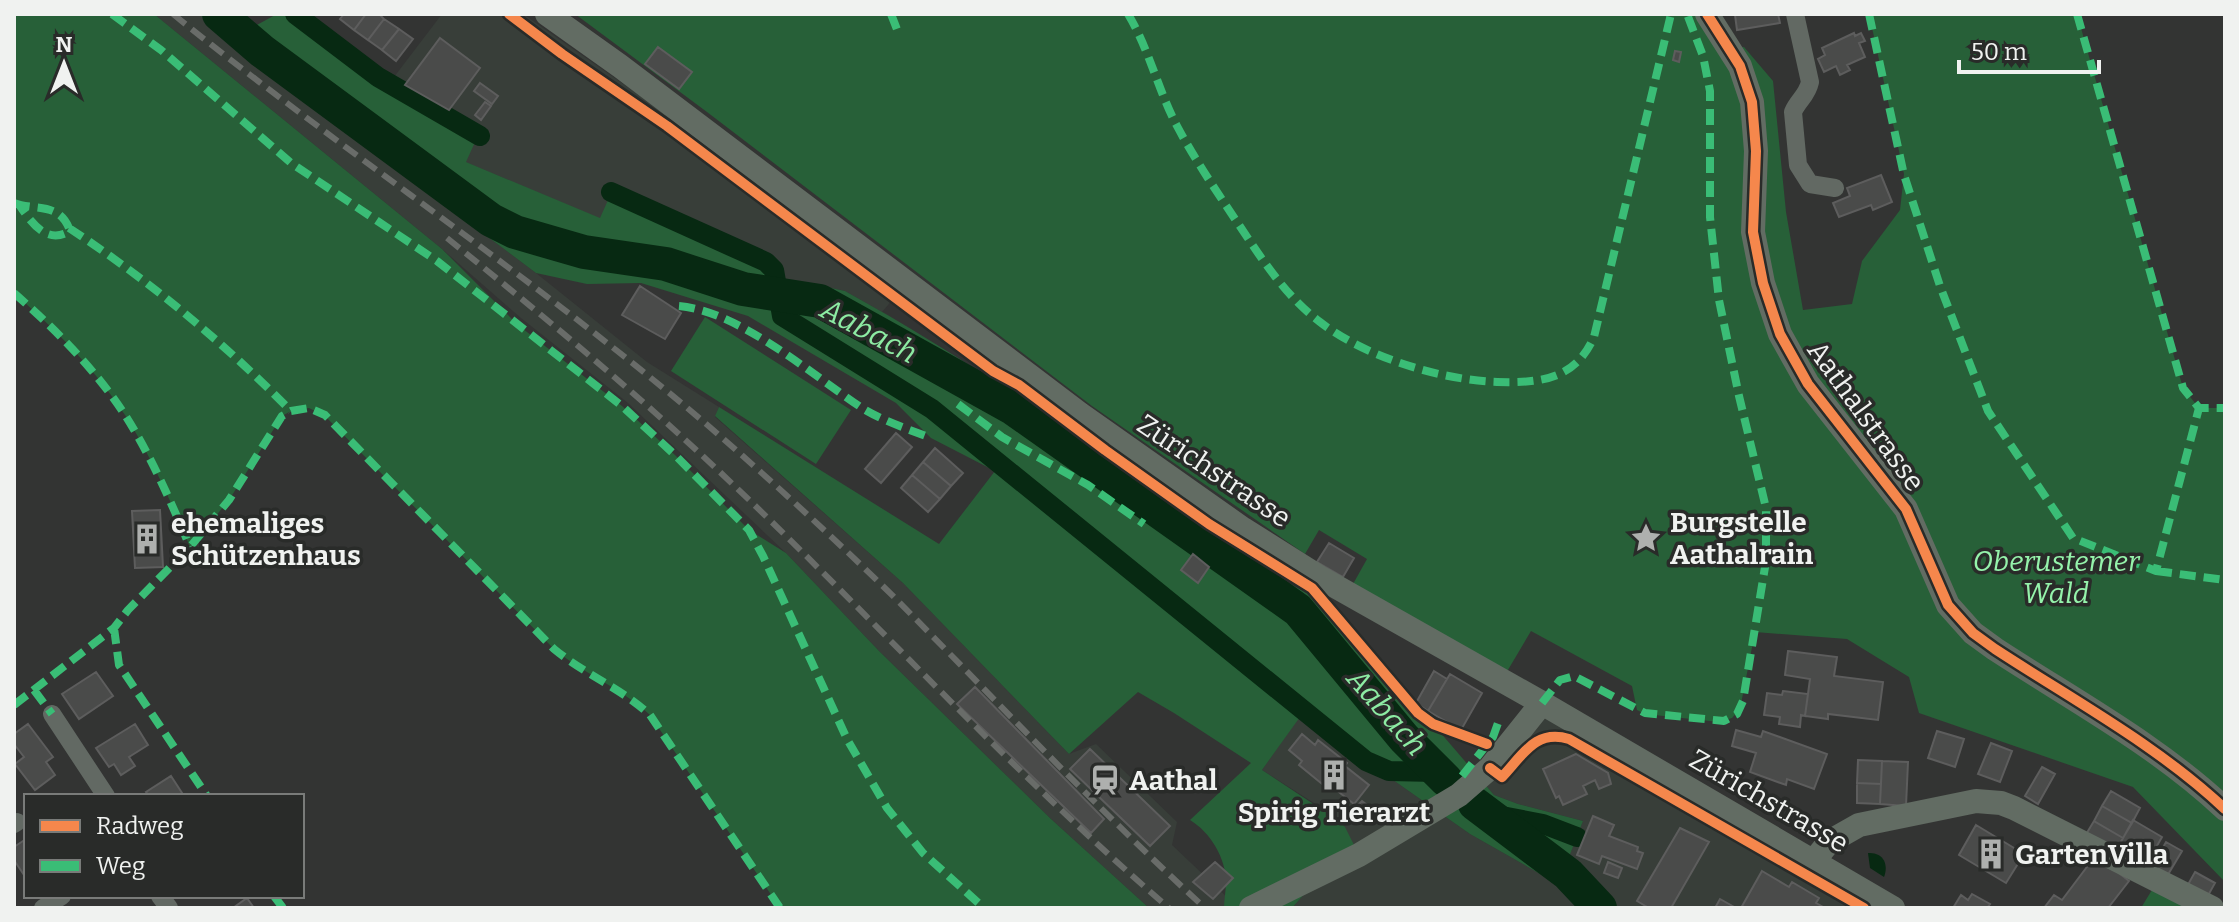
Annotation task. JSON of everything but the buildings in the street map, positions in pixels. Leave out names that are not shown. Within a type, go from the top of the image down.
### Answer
[{"type":"street","name":"Zürichstrasse","points":[[547,14],[1080,414],[1208,505],[1309,571],[1893,908]]},
{"type":"street","name":"Aathalstrasse","points":[[1707,14],[1740,66],[1752,102],[1756,151],[1753,232],[1763,283],[1780,334],[1808,384],[1906,509],[1948,605],[1973,633],[2141,742],[2225,809]]},
{"type":"street","points":[[1795,14],[1810,82],[1808,93],[1796,104],[1793,112],[1798,165],[1810,184],[1835,188]]},
{"type":"street","points":[[1254,907],[1370,848],[1459,795],[1490,768],[1542,703]]},
{"type":"street","points":[[52,714],[105,794]]},
{"type":"street","points":[[1813,862],[1829,842],[1859,825],[1962,803],[1989,801],[2014,808],[2212,908]]},
{"type":"shaded area","points":[[154,14],[199,14],[263,68],[536,273],[647,362],[719,407],[715,417],[903,583],[1069,754],[1096,744],[1177,822],[1172,845],[1230,900],[1224,908],[1149,908],[1051,819],[879,651],[786,553],[628,403]]},
{"type":"shaded area","points":[[442,14],[523,14],[675,120],[900,291],[882,312],[845,291],[813,284],[780,282],[614,190],[601,219],[465,162],[391,81]]},
{"type":"shaded area","points":[[1542,703],[1893,908],[1614,908],[1596,882],[1569,856],[1583,821],[1494,795],[1479,779]]},
{"type":"shaded area","points":[[1304,710],[1366,761],[1470,834],[1565,888],[1579,908],[1292,908],[1322,874],[1325,810],[1262,770]]},
{"type":"shaded area","points":[[1868,853],[1878,854],[1884,860],[1884,877],[1870,868]]},
{"type":"green space","points":[[14,14],[154,14],[442,249],[518,325],[622,406],[749,530],[786,553],[879,651],[1051,819],[1149,908],[780,908],[650,715],[554,649],[325,416],[309,408],[282,416],[229,500],[190,547],[152,463],[113,398],[74,350],[14,293]]},
{"type":"green space","points":[[199,14],[238,14],[253,27],[277,14],[302,14],[391,81],[480,131],[466,162],[600,218],[613,189],[765,256],[777,267],[781,282],[813,284],[845,291],[959,359],[1107,457],[1255,562],[1326,602],[1418,713],[1433,724],[1494,795],[1583,821],[1569,857],[1596,882],[1614,908],[1579,908],[1565,888],[1470,834],[1366,761],[1305,710],[1262,770],[1336,819],[1345,827],[1359,855],[1322,874],[1292,908],[1224,908],[1226,882],[1220,855],[1204,831],[1190,820],[1251,763],[1138,692],[1069,754],[903,583],[715,416],[719,407],[939,544],[995,471],[931,438],[896,403],[748,316],[641,283],[587,284],[536,273],[263,68]]},
{"type":"green space","name":"Oberustemer Wald","points":[[575,14],[1707,14],[1730,49],[1744,47],[1773,81],[1786,212],[1803,310],[1852,304],[1862,261],[1900,210],[1904,174],[1869,14],[2077,14],[2183,388],[2199,408],[2225,408],[2225,882],[2133,787],[1919,713],[1909,677],[1847,639],[1755,632],[1740,709],[1732,718],[1719,722],[1645,714],[1637,710],[1632,686],[1531,631],[1502,680],[1348,593],[1367,559],[1319,530],[1305,554],[1092,406]]},
{"type":"green space","points":[[705,317],[851,410],[816,464],[671,371]]},
{"type":"green space","points":[[2158,880],[2212,908],[2141,908]]},
{"type":"waterway","name":"Aabach","points":[[219,14],[262,51],[491,220],[515,232],[584,252],[666,264],[743,289],[820,301],[1014,409],[1298,610],[1404,738],[1446,780]]},
{"type":"waterway","points":[[295,14],[378,77],[480,136]]},
{"type":"waterway","points":[[611,192],[766,262],[774,270],[782,316],[932,409],[1366,761],[1389,771],[1436,772]]},
{"type":"waterway","name":"Aabach","points":[[1475,804],[1568,874],[1600,908]]},
{"type":"waterway","points":[[1486,813],[1543,824],[1577,837]]},
{"type":"railway","points":[[173,14],[580,322],[712,429],[872,575],[1086,794],[1205,908]]},
{"type":"railway","points":[[447,238],[587,353],[689,443],[998,749],[1169,908]]},
{"type":"marked path","points":[[112,14],[161,50],[291,163],[437,261],[622,406],[749,530],[847,739],[887,808],[923,853],[984,908]]},
{"type":"marked path","points":[[891,14],[898,32]]},
{"type":"marked path","points":[[1128,14],[1170,112],[1190,150],[1263,261],[1307,311],[1338,335],[1381,356],[1452,377],[1497,382],[1542,380],[1554,376],[1577,362],[1594,337],[1671,14]]},
{"type":"marked path","points":[[1542,703],[1560,680],[1574,676],[1645,713],[1724,721],[1737,714],[1743,701],[1766,561],[1766,508],[1719,300],[1710,217],[1710,91],[1703,56],[1687,14]]},
{"type":"marked path","points":[[1869,14],[1904,175],[1940,286],[1988,411],[2073,538],[2156,571],[2199,408]]},
{"type":"marked path","points":[[2077,14],[2183,388],[2199,408],[2225,408]]},
{"type":"marked path","points":[[14,203],[59,214],[69,228],[68,232],[53,235],[40,230],[20,206]]},
{"type":"marked path","points":[[69,228],[185,314],[291,411]]},
{"type":"marked path","points":[[14,293],[74,350],[113,398],[152,463],[190,547]]},
{"type":"marked path","points":[[679,306],[726,319],[774,346],[862,408],[931,438]]},
{"type":"marked path","points":[[958,404],[1002,437],[1088,485],[1144,524]]},
{"type":"marked path","points":[[14,705],[114,628],[190,547],[229,500],[282,416],[309,408],[325,415],[554,649],[650,715],[780,908]]},
{"type":"marked path","points":[[2156,571],[2225,580]]},
{"type":"marked path","points":[[114,628],[119,665],[206,794]]},
{"type":"marked path","points":[[34,690],[52,714]]},
{"type":"marked path","points":[[1462,776],[1493,737],[1498,723]]},
{"type":"marked path","points":[[276,898],[283,908]]},
{"type":"cycle path","points":[[509,14],[667,126],[993,371],[1019,385],[1209,524],[1312,588],[1418,713],[1433,724],[1487,744]]},
{"type":"cycle path","points":[[1707,14],[1740,66],[1752,102],[1756,151],[1753,232],[1763,283],[1780,334],[1808,384],[1906,509],[1948,605],[1973,633],[2143,744],[2225,809]]},
{"type":"cycle path","points":[[1490,768],[1502,777],[1538,741],[1557,737],[1569,739],[1864,908]]},
{"type":"place","name":"Burgstelle Aathalrain","points":[[1646,538]]},
{"type":"place","name":"ehemaliges Schützenhaus","points":[[147,539]]},
{"type":"place","name":"Spirig Tierarzt","points":[[1334,775]]},
{"type":"place","name":"Aathal","points":[[1105,780]]},
{"type":"place","name":"GartenVilla","points":[[1991,854]]}]
